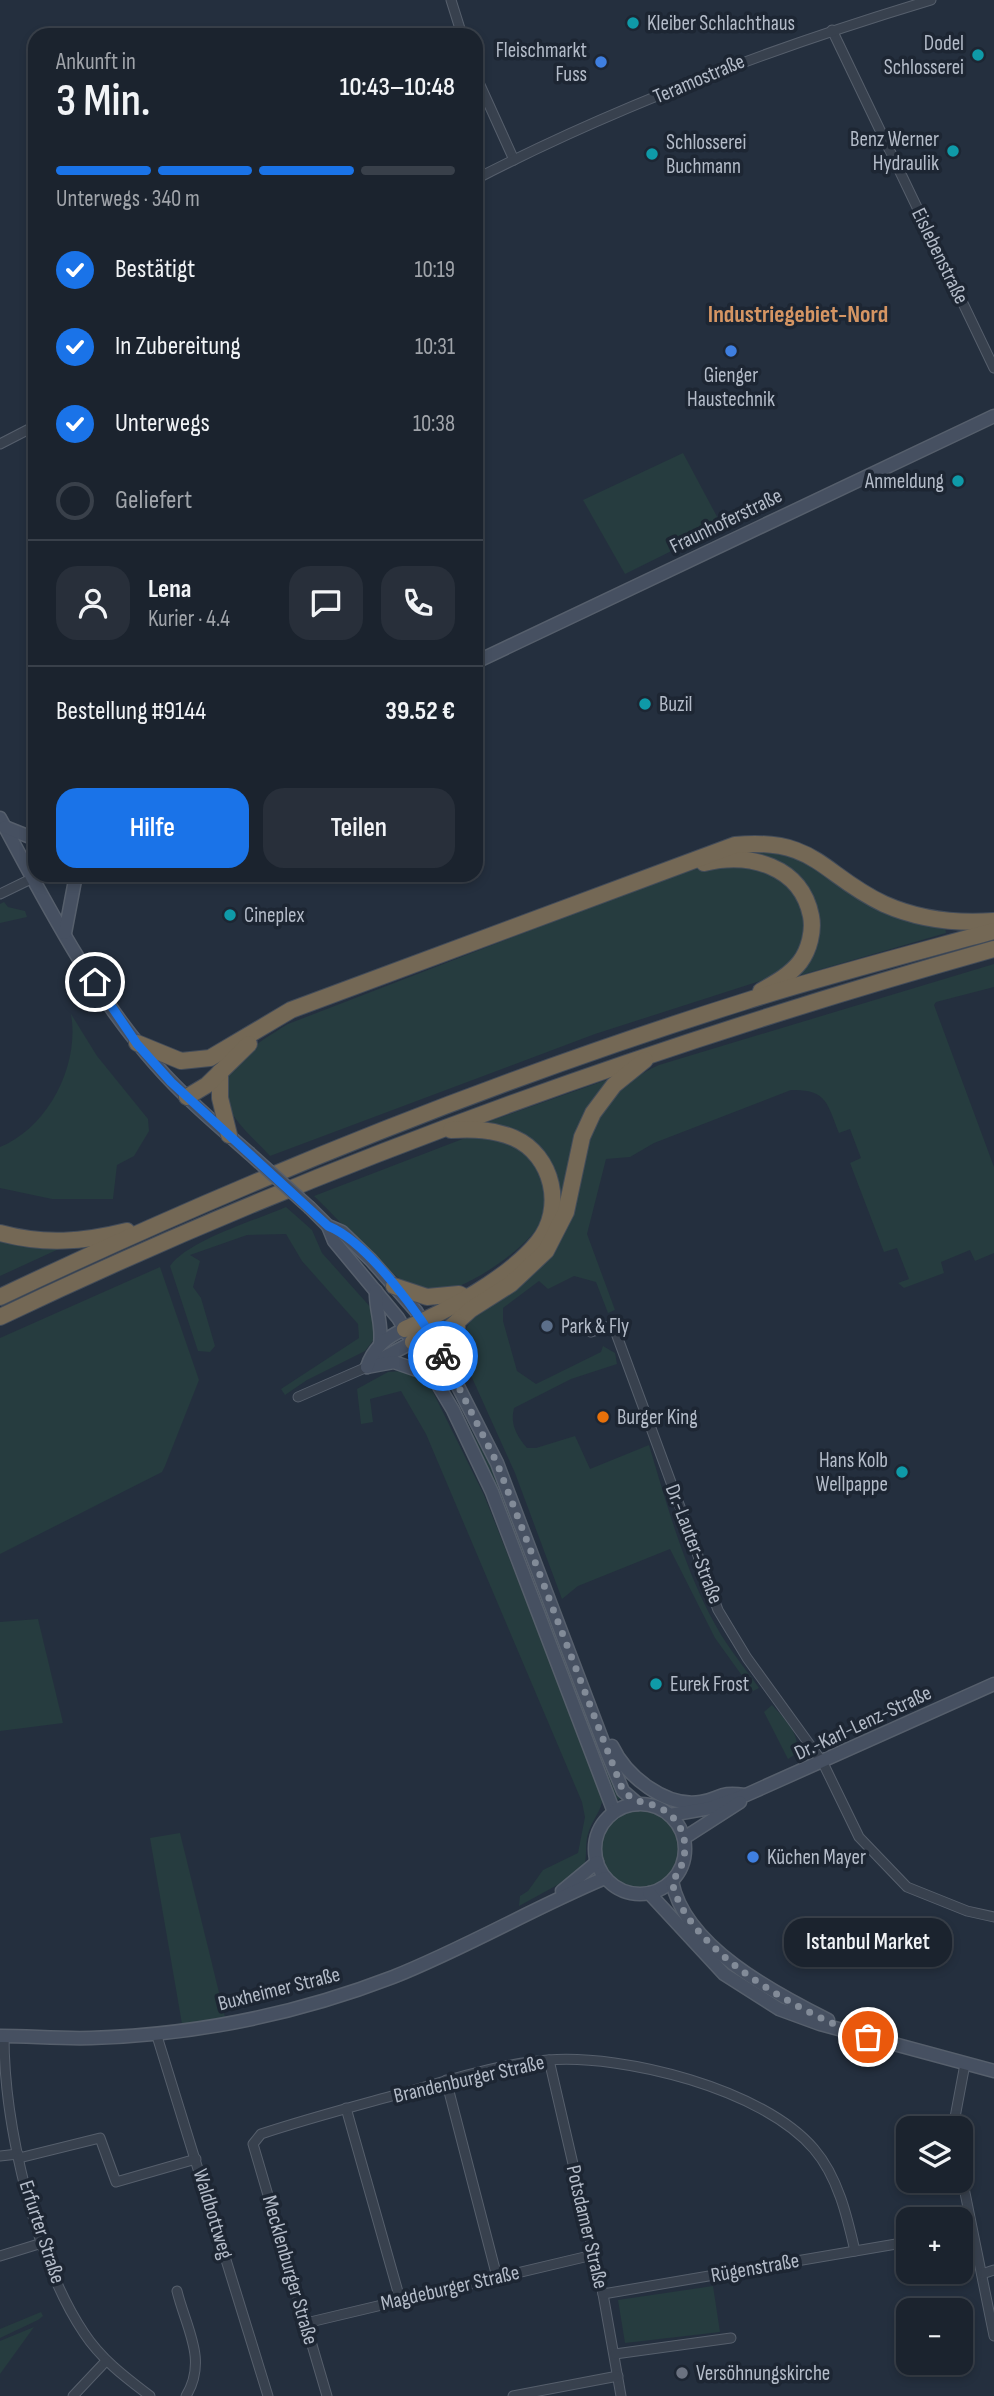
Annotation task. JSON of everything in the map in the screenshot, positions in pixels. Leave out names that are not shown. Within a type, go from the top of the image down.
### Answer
[{"type":"highway","points":[[137,1044],[181,1061],[196,1062],[220,1054],[291,1010],[735,845],[761,842],[797,850],[820,860],[862,891],[912,914],[960,924],[994,921]]},
{"type":"highway","points":[[187,1097],[207,1085],[268,1031],[315,1007],[710,861],[747,860],[766,863],[797,883],[807,900],[813,925],[809,944],[801,961],[777,981],[744,1001]]},
{"type":"highway","points":[[0,1297],[122,1236],[170,1220],[414,1119],[744,1001],[994,931]]},
{"type":"highway","points":[[0,1317],[179,1235],[435,1131],[661,1049],[994,949]]},
{"type":"highway","points":[[409,1336],[431,1337],[457,1322],[470,1310],[511,1284],[546,1251],[566,1212],[582,1137],[593,1114],[614,1085],[661,1049]]},
{"type":"highway","points":[[187,1097],[220,1054]]},
{"type":"highway","points":[[220,1072],[220,1097],[229,1135]]},
{"type":"highway","points":[[409,1336],[422,1322],[511,1268],[537,1245],[550,1221],[551,1185],[541,1161],[516,1139],[482,1130],[435,1131]]},
{"type":"highway","points":[[0,1233],[47,1242],[122,1236]]},
{"type":"highway","points":[[394,1286],[427,1297],[459,1294],[465,1298]]},
{"type":"highway","points":[[456,1380],[457,1322]]},
{"type":"main road","name":"Fraunhoferstraße","points":[[483,659],[994,416]]},
{"type":"main road","points":[[2,822],[28,835]]},
{"type":"main road","points":[[2,822],[28,863]]},
{"type":"main road","points":[[39,882],[65,934],[137,1044],[187,1097],[328,1226],[334,1241],[376,1291],[434,1376],[492,1492],[614,1812]]},
{"type":"main road","points":[[65,934],[75,882]]},
{"type":"main road","points":[[328,1226],[342,1231],[394,1286],[422,1322],[456,1380],[497,1463],[623,1791],[638,1804]]},
{"type":"main road","points":[[376,1291],[375,1302],[382,1323],[380,1345]]},
{"type":"main road","points":[[367,1367],[371,1353],[380,1345],[409,1336]]},
{"type":"main road","points":[[367,1367],[409,1336]]},
{"type":"main road","points":[[367,1367],[394,1362],[434,1376]]},
{"type":"main road","name":"Dr.-Karl-Lenz-Straße","points":[[670,1815],[703,1810],[746,1795],[824,1763],[994,1684]]},
{"type":"main road","points":[[594,1720],[629,1774],[650,1789],[693,1803],[703,1802],[727,1792],[746,1795]]},
{"type":"main road","name":"Dr.-Karl-Lenz-Straße","points":[[684,1838],[736,1806],[746,1795]]},
{"type":"main road","points":[[638,1804],[655,1806],[670,1815],[684,1838],[685,1857],[672,1881],[649,1893],[630,1893],[605,1878],[597,1862],[597,1835],[614,1812],[638,1804]]},
{"type":"main road","name":"Buxheimer Straße","points":[[548,1902],[597,1862]]},
{"type":"main road","name":"Buxheimer Straße","points":[[2,2036],[90,2038],[156,2033],[247,2019],[341,1995],[436,1958],[548,1902],[605,1878]]},
{"type":"main road","points":[[672,1881],[679,1905],[727,1958],[754,1981],[850,2031]]},
{"type":"main road","points":[[649,1893],[707,1958],[744,1988],[779,2010],[994,2071]]},
{"type":"street","points":[[451,0],[460,28]]},
{"type":"street","name":"Teramostraße","points":[[483,176],[718,70],[832,30],[931,0]]},
{"type":"street","name":"Eislebenstraße","points":[[832,30],[994,368]]},
{"type":"street","points":[[483,91],[514,160]]},
{"type":"street","points":[[0,444],[28,430]]},
{"type":"street","points":[[0,894],[28,880]]},
{"type":"street","name":"Dr.-Lauter-Straße","points":[[591,1332],[613,1325],[718,1610],[747,1658],[824,1763]]},
{"type":"street","points":[[298,1398],[367,1367]]},
{"type":"street","points":[[824,1763],[859,1837],[907,1887],[967,1911],[993,1917],[994,1904]]},
{"type":"street","name":"Waldbottweg","points":[[156,2033],[268,2396]]},
{"type":"street","name":"Erfurter Straße","points":[[2,2036],[5,2075],[19,2156],[42,2243],[64,2299],[84,2334],[106,2361],[150,2396]]},
{"type":"street","name":"Brandenburger Straße","points":[[253,2144],[261,2134],[446,2080],[549,2060],[611,2062],[665,2072],[738,2098],[783,2124],[813,2148],[824,2163],[840,2197],[855,2251]]},
{"type":"street","name":"Potsdamer Straße","points":[[549,2060],[603,2294],[621,2396]]},
{"type":"street","points":[[955,2116],[965,2064]]},
{"type":"street","points":[[446,2080],[497,2277]]},
{"type":"street","points":[[346,2108],[400,2299]]},
{"type":"street","points":[[0,2156],[19,2156],[100,2138],[116,2182],[196,2159]]},
{"type":"street","name":"Mecklenburger Straße","points":[[253,2144],[327,2396]]},
{"type":"street","points":[[973,2235],[994,2336]]},
{"type":"street","points":[[0,2256],[42,2243]]},
{"type":"street","name":"Rügenstraße","points":[[603,2294],[896,2244]]},
{"type":"street","name":"Magdeburger Straße","points":[[306,2323],[593,2255]]},
{"type":"street","points":[[982,2274],[994,2270]]},
{"type":"street","points":[[177,2291],[197,2358],[195,2378],[186,2396]]},
{"type":"street","points":[[615,2354],[731,2338]]},
{"type":"street","points":[[73,2396],[106,2361]]},
{"type":"street","points":[[513,2396],[618,2376]]},
{"type":"green space","points":[[683,453],[722,526],[625,574],[583,500]]},
{"type":"green space","points":[[744,849],[776,849],[945,927],[946,933],[801,975],[811,895],[731,854]]},
{"type":"green space","points":[[717,865],[762,868],[793,888],[807,924],[799,955],[779,975],[595,1034],[270,1156],[233,1115],[226,1100],[225,1086],[230,1072],[250,1050],[288,1024],[630,892],[692,870]]},
{"type":"green space","points":[[4,902],[8,907],[25,911],[27,917],[0,923],[0,904]]},
{"type":"green space","points":[[994,964],[994,987],[936,1002],[934,1005],[994,1167],[994,1253],[975,1261],[970,1250],[941,1262],[944,1273],[904,1288],[898,1283],[909,1279],[897,1248],[884,1252],[850,1163],[861,1158],[850,1129],[839,1133],[828,1106],[819,1095],[803,1090],[791,1090],[654,1143],[630,1157],[606,1159],[587,1234],[615,1310],[608,1313],[596,1282],[574,1276],[548,1289],[539,1281],[503,1308],[503,1321],[517,1371],[536,1384],[601,1352],[603,1346],[615,1353],[617,1364],[571,1379],[514,1408],[515,1429],[527,1448],[536,1448],[575,1436],[590,1469],[649,1445],[695,1583],[721,1634],[759,1688],[753,1691],[715,1638],[670,1549],[578,1586],[562,1599],[515,1473],[469,1371],[467,1344],[462,1344],[466,1329],[475,1315],[546,1260],[563,1237],[571,1216],[581,1160],[599,1115],[631,1081],[659,1065]]},
{"type":"green space","points":[[71,1014],[97,1056],[148,1119],[149,1131],[134,1156],[117,1165],[113,1199],[52,1199],[0,1188],[0,1147],[33,1125],[46,1110],[65,1073],[73,1034]]},
{"type":"green space","points":[[612,1078],[589,1108],[575,1138],[561,1206],[548,1167],[482,1124]]},
{"type":"green space","points":[[473,1135],[504,1141],[530,1159],[540,1171],[548,1200],[544,1217],[525,1242],[490,1269],[452,1289],[422,1291],[395,1275],[314,1196]]},
{"type":"green space","points":[[286,1207],[312,1230],[322,1253],[373,1310],[375,1338],[365,1351],[307,1380],[285,1395],[281,1389],[359,1338],[358,1324],[302,1261],[286,1234],[247,1235],[190,1255],[200,1261],[193,1287],[201,1298],[215,1346],[210,1352],[198,1351],[170,1266],[179,1257],[207,1240]]},
{"type":"green space","points":[[0,1242],[36,1248],[61,1248],[0,1276]]},
{"type":"green space","points":[[160,1267],[199,1380],[162,1472],[0,1554],[0,1338]]},
{"type":"green space","points":[[428,1350],[497,1478],[525,1556],[490,1470],[479,1454]]},
{"type":"green space","points":[[388,1372],[412,1373],[429,1384],[484,1495],[602,1792],[600,1809],[588,1834],[585,1863],[581,1872],[519,1906],[520,1896],[528,1891],[543,1870],[578,1853],[585,1817],[582,1802],[426,1434],[401,1391],[370,1399],[373,1422],[361,1424],[357,1389]]},
{"type":"green space","points":[[539,1600],[542,1600],[622,1798],[617,1800]]},
{"type":"green space","points":[[38,1619],[63,1723],[0,1731],[0,1622]]},
{"type":"green space","points":[[772,1705],[791,1727],[796,1739],[797,1753],[788,1759],[764,1712]]},
{"type":"green space","points":[[632,1810],[648,1810],[662,1816],[673,1827],[679,1841],[679,1857],[673,1871],[662,1882],[648,1888],[632,1888],[618,1882],[607,1871],[601,1857],[601,1841],[607,1827],[618,1816]]},
{"type":"green space","points":[[180,1833],[225,2017],[182,2024],[150,1838]]},
{"type":"green space","points":[[713,2286],[720,2332],[625,2343],[618,2300]]},
{"type":"green space","points":[[41,2312],[43,2316],[38,2320],[0,2338],[0,2329]]},
{"type":"green space","points":[[34,2327],[0,2374],[0,2341]]},
{"type":"way so far","points":[[443,1356],[497,1463],[623,1791],[638,1804],[663,1810],[681,1829],[686,1847],[685,1857],[672,1881],[679,1905],[698,1930],[754,1981],[850,2031],[868,2037]]},
{"type":"place","name":"Kleiber Schlachthaus","points":[[633,23]]},
{"type":"place","name":"Dodel Schlosserei","points":[[978,55]]},
{"type":"place","name":"Fleischmarkt Fuss","points":[[601,62]]},
{"type":"place","name":"Benz Werner Hydraulik","points":[[953,151]]},
{"type":"place","name":"Schlosserei Buchmann","points":[[652,154]]},
{"type":"place","name":"Gienger Haustechnik","points":[[731,351]]},
{"type":"place","name":"Anmeldung","points":[[958,481]]},
{"type":"place","name":"Buzil","points":[[645,704]]},
{"type":"place","name":"Cineplex","points":[[230,915]]},
{"type":"place","name":"Park & Fly","points":[[547,1326]]},
{"type":"place","name":"Burger King","points":[[603,1417]]},
{"type":"place","name":"Hans Kolb Wellpappe","points":[[902,1472]]},
{"type":"place","name":"Eurek Frost","points":[[656,1684]]},
{"type":"place","name":"Küchen Mayer","points":[[753,1857]]},
{"type":"place","name":"Istanbul Market","points":[[868,2037]]},
{"type":"place","name":"Versöhnungskirche","points":[[682,2373]]},
{"type":"district","name":"Industriegebiet-Nord","points":[[798,314]]},
{"type":"route","points":[[95,982],[137,1044],[171,1082],[328,1226],[342,1231],[371,1260],[416,1311],[443,1356]]}]
